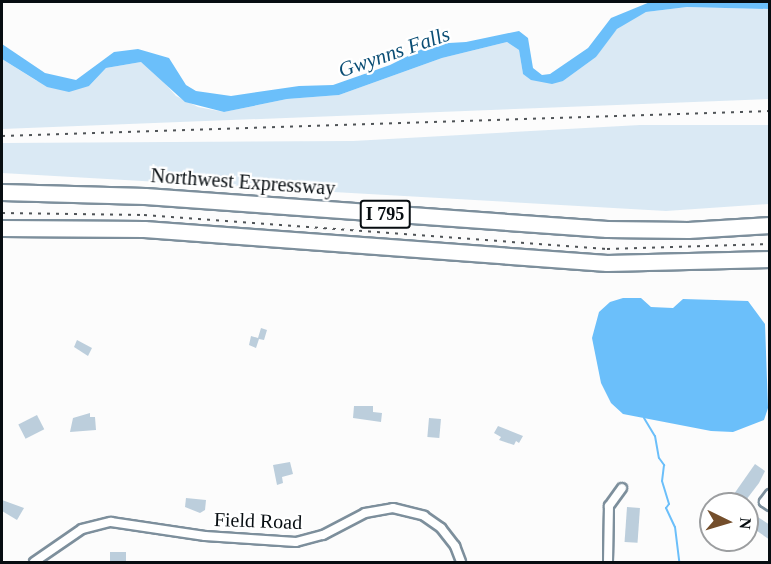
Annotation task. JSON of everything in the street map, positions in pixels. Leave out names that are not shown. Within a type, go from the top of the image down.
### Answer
[{"type":"highway","name":"Northwest Expressway","points":[[2,192],[134,195],[607,229],[688,230],[770,225]]},
{"type":"highway","name":"I 795","points":[[2,228],[144,229],[607,263],[770,259]]},
{"type":"street","points":[[608,562],[609,506],[622,488]]},
{"type":"street","points":[[770,494],[764,502],[770,506]]},
{"type":"street","name":"Field Road","points":[[34,562],[82,530],[111,522],[205,536],[296,542],[323,535],[364,513],[393,508],[415,512],[432,521],[448,536],[461,562]]},
{"type":"shaded area","points":[[687,7],[769,9],[769,99],[2,129],[2,59],[37,81],[89,86],[106,68],[141,62],[149,65],[176,96],[198,107],[224,112],[287,99],[339,95],[442,58],[507,42],[519,50],[523,74],[563,81],[596,57],[609,36],[627,21],[646,12]]},
{"type":"shaded area","points":[[640,125],[769,125],[769,204],[666,211],[2,173],[2,143],[353,141]]},
{"type":"water","name":"Gwynns Falls","points":[[650,2],[769,2],[769,9],[687,7],[646,12],[617,29],[596,57],[563,81],[552,84],[531,80],[523,74],[519,50],[507,42],[442,58],[339,95],[287,99],[224,112],[185,102],[141,62],[106,68],[89,86],[69,92],[47,87],[2,59],[2,44],[45,73],[76,80],[114,52],[138,49],[169,58],[186,85],[196,91],[231,96],[299,86],[333,85],[390,65],[432,44],[466,42],[519,31],[528,38],[533,68],[542,75],[550,74],[588,48],[611,18]]},
{"type":"water","points":[[623,298],[641,298],[651,307],[673,308],[683,299],[748,301],[765,324],[768,408],[764,420],[733,432],[711,431],[623,414],[611,403],[601,383],[592,338],[599,312],[610,302]]},
{"type":"building","points":[[261,328],[267,330],[264,340],[259,339],[256,348],[249,345],[251,336],[258,338]]},
{"type":"building","points":[[77,340],[92,348],[88,356],[74,347]]},
{"type":"building","points":[[354,406],[373,406],[373,412],[382,413],[381,422],[353,418]]},
{"type":"building","points":[[90,413],[90,417],[95,417],[96,430],[70,432],[73,418]]},
{"type":"building","points":[[37,415],[44,429],[26,439],[18,425]]},
{"type":"building","points":[[429,418],[441,419],[439,438],[427,437]]},
{"type":"building","points":[[498,426],[523,436],[519,443],[516,441],[514,445],[499,440],[501,437],[494,433]]},
{"type":"building","points":[[290,462],[293,474],[282,477],[283,483],[277,485],[273,465]]},
{"type":"building","points":[[755,464],[765,471],[752,492],[735,492]]},
{"type":"building","points":[[186,498],[206,500],[205,510],[200,513],[185,507]]},
{"type":"building","points":[[2,500],[24,508],[17,520],[2,511]]},
{"type":"building","points":[[627,507],[640,508],[638,543],[625,542]]},
{"type":"building","points":[[759,518],[770,525],[770,540],[759,532]]},
{"type":"building","points":[[110,552],[126,552],[126,562],[110,562]]},
{"type":"waterway","points":[[644,418],[655,436],[659,458],[664,465],[662,481],[669,504],[666,508],[675,527],[679,562]]},
{"type":"waterway","points":[[702,562],[723,562]]},
{"type":"railway","points":[[2,136],[770,111]]},
{"type":"railway","points":[[2,213],[144,215],[607,249],[770,244]]}]
